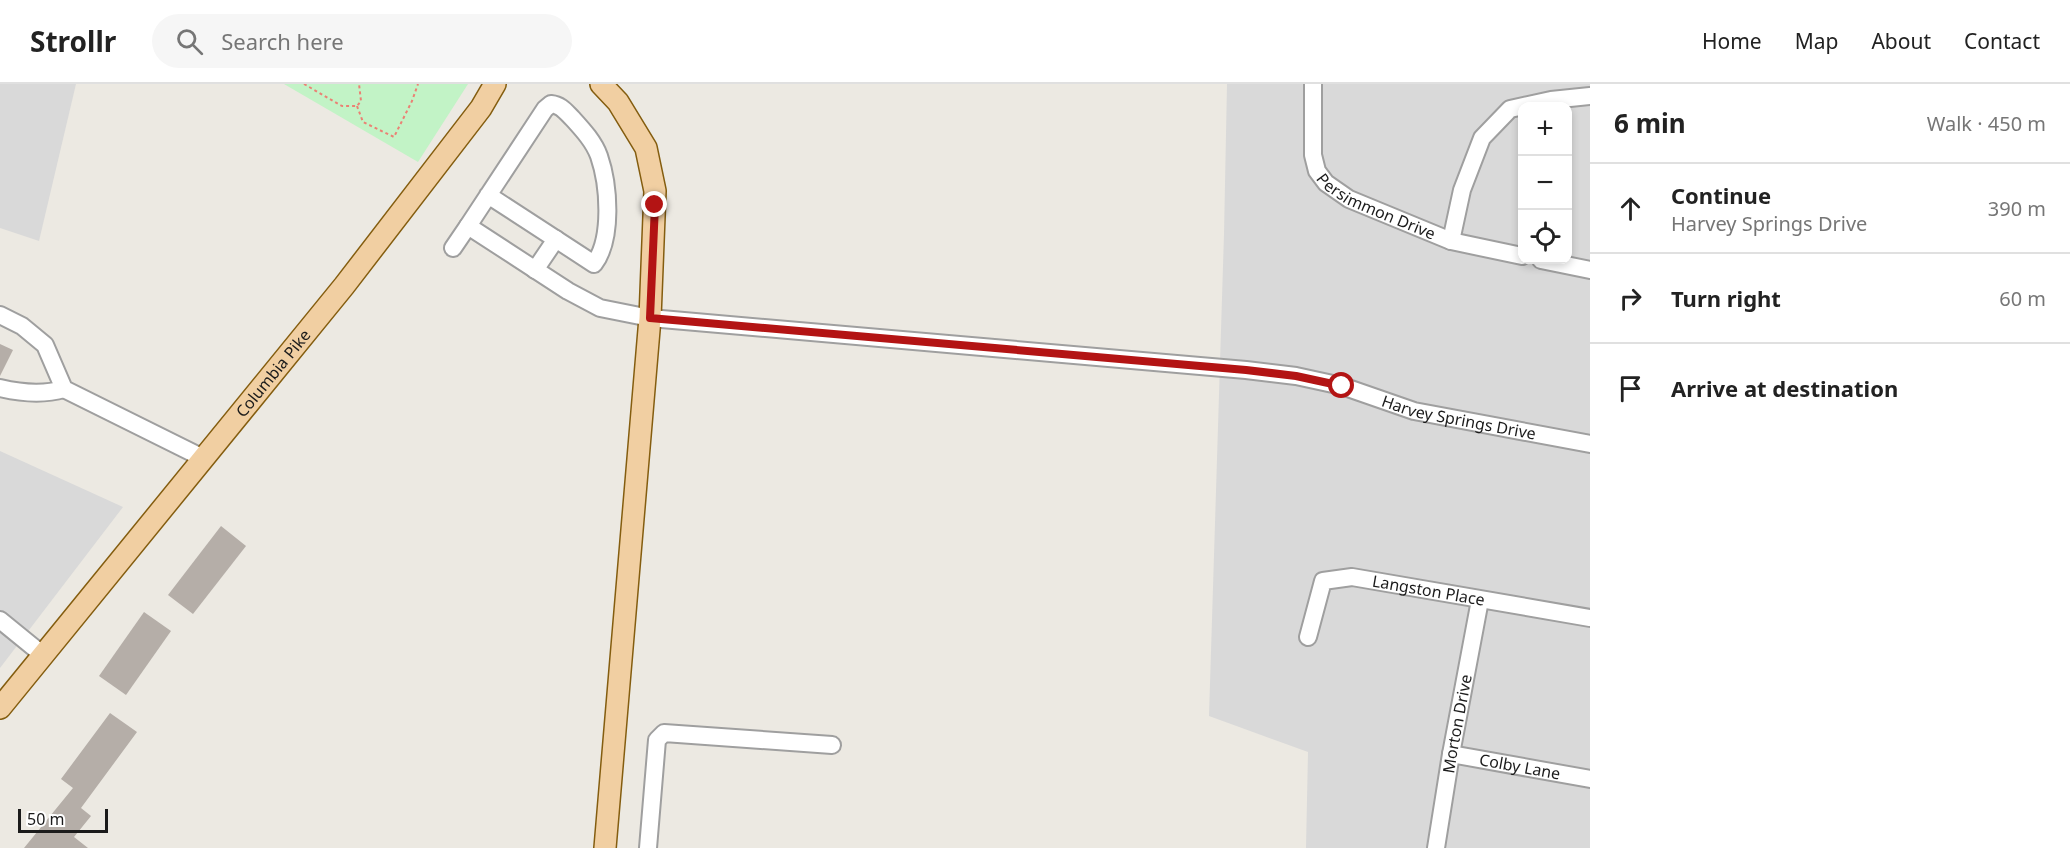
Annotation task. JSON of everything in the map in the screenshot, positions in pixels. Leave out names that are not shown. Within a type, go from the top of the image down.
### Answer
[{"type":"main road","name":"Columbia Pike","points":[[0,708],[344,286],[481,108],[495,84]]},
{"type":"main road","points":[[601,84],[618,102],[646,147],[655,191],[650,318],[604,848]]},
{"type":"street","name":"Persimmon Drive","points":[[1313,84],[1313,155],[1317,171],[1326,183],[1349,199],[1451,241],[1518,255]]},
{"type":"street","points":[[1451,241],[1462,190],[1482,138],[1510,109],[1551,100],[1590,96]]},
{"type":"street","points":[[453,248],[468,226],[488,195],[545,109],[551,104],[559,105],[586,133],[599,154],[607,206],[601,254],[594,264],[488,195]]},
{"type":"street","name":"Harvey Springs Drive","points":[[468,226],[535,270],[600,308],[650,318],[1296,376],[1342,386],[1414,411],[1590,444]]},
{"type":"street","points":[[535,270],[556,239]]},
{"type":"street","points":[[1561,264],[1590,270]]},
{"type":"street","points":[[0,315],[22,326],[45,345],[64,389],[203,458]]},
{"type":"street","points":[[0,388],[11,391],[49,393],[64,389]]},
{"type":"street","name":"Langston Place","points":[[1308,637],[1323,581],[1352,577],[1590,618]]},
{"type":"street","name":"Morton Drive","points":[[1436,848],[1480,600]]},
{"type":"street","points":[[0,620],[43,655]]},
{"type":"street","points":[[648,848],[657,740],[664,733],[832,745]]},
{"type":"street","name":"Colby Lane","points":[[1451,754],[1590,779]]},
{"type":"path","points":[[304,84],[342,106],[357,106]]},
{"type":"path","points":[[357,106],[361,101],[359,84]]},
{"type":"path","points":[[357,106],[363,122],[394,137],[418,84]]},
{"type":"shaded area","points":[[0,84],[76,84],[39,241],[0,228]]},
{"type":"shaded area","points":[[1227,84],[1590,84],[1590,848],[1306,848],[1308,752],[1209,716]]},
{"type":"shaded area","points":[[0,451],[123,507],[0,668]]},
{"type":"green space","points":[[284,84],[468,84],[418,162]]},
{"type":"building","points":[[0,344],[13,350],[0,376]]},
{"type":"building","points":[[221,526],[246,546],[193,614],[168,595]]},
{"type":"building","points":[[144,612],[171,631],[126,695],[99,676]]},
{"type":"building","points":[[110,713],[137,732],[81,808],[91,816],[74,837],[88,848],[24,848],[73,788],[61,779]]},
{"type":"route","points":[[655,205],[650,318],[1246,370],[1296,376],[1342,386]]}]
